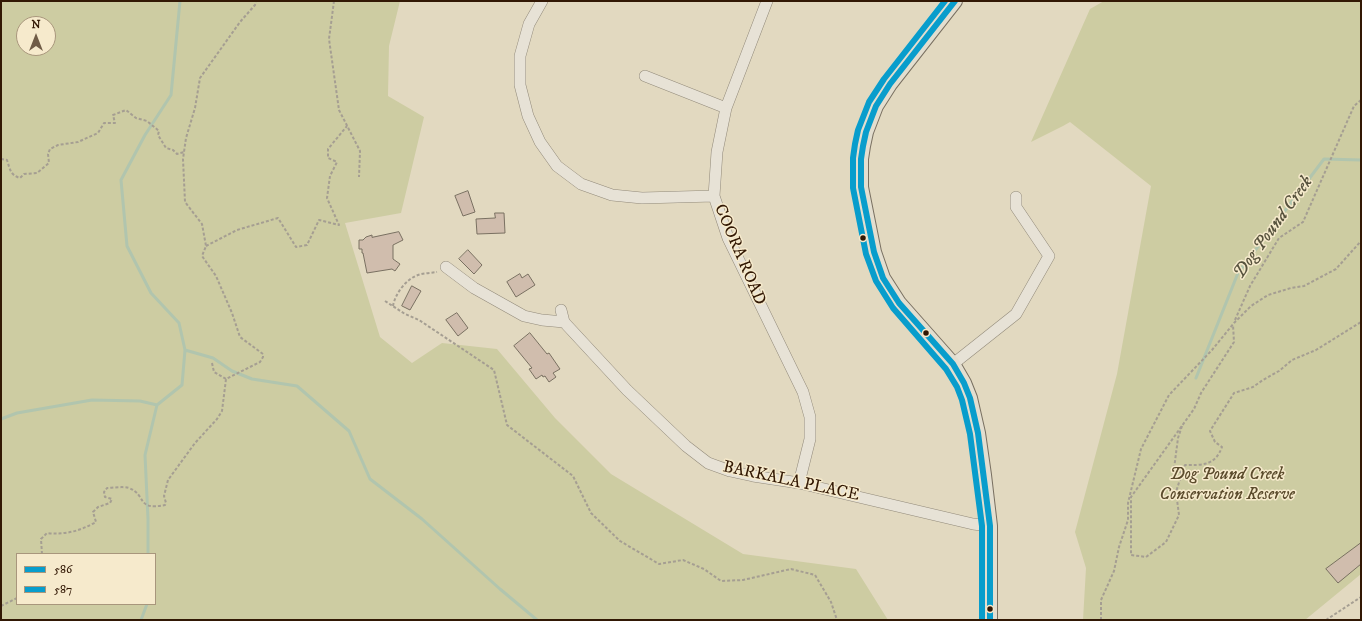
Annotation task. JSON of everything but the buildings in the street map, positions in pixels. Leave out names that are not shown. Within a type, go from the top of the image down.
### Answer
[{"type":"main road","points":[[954,1],[890,84],[876,106],[866,132],[861,159],[861,170],[864,201],[874,252],[883,278],[899,303],[953,364],[964,383],[974,412],[990,526],[990,620]]},
{"type":"street","points":[[542,1],[529,24],[520,56],[520,85],[528,116],[540,142],[558,166],[581,184],[612,195],[642,198],[714,196]]},
{"type":"street","name":"COORA ROAD","points":[[767,1],[726,108],[717,152],[714,196],[728,238],[803,392],[810,417],[810,439],[799,483]]},
{"type":"street","points":[[645,76],[726,108]]},
{"type":"street","points":[[953,364],[1016,314],[1049,256],[1016,207],[1016,197]]},
{"type":"street","points":[[446,267],[474,288],[524,316],[542,320],[564,322]]},
{"type":"street","name":"BARKALA PLACE","points":[[561,310],[564,322],[627,390],[686,446],[708,463],[730,471],[799,483],[973,524],[990,526]]},
{"type":"path","points":[[226,379],[260,362],[263,358],[263,354],[240,338],[232,313],[219,282],[202,256],[206,246],[202,224],[185,202],[183,159],[200,78],[240,22],[255,5],[256,1]]},
{"type":"path","points":[[334,1],[329,39],[339,110],[360,151],[359,177]]},
{"type":"path","points":[[1361,100],[1354,106],[1303,222],[1279,238],[1250,286],[1234,323],[1234,342],[1201,393],[1194,409],[1131,497],[1131,555],[1146,557],[1166,542],[1179,515],[1176,492],[1185,465],[1204,465],[1214,460],[1220,454],[1222,447],[1215,442],[1210,431],[1234,393],[1253,387],[1279,371],[1292,360],[1316,350],[1361,322]]},
{"type":"path","points":[[1,159],[7,160],[11,173],[14,176],[20,178],[24,174],[37,174],[49,163],[48,154],[50,149],[58,145],[78,142],[98,133],[104,123],[115,123],[113,115],[126,110],[136,118],[147,121],[159,131],[158,134],[166,148],[172,150],[176,154],[184,152]]},
{"type":"path","points":[[206,246],[237,230],[278,218],[296,247],[307,244],[319,220],[339,225],[327,198],[330,176],[337,162],[328,158],[328,148],[347,126]]},
{"type":"path","points":[[1101,620],[1101,600],[1114,571],[1119,547],[1128,520],[1128,502],[1142,449],[1169,394],[1212,350],[1234,323],[1251,306],[1268,295],[1291,288],[1304,286],[1336,269],[1361,241]]},
{"type":"path","points":[[393,306],[400,289],[409,280],[417,275],[436,272],[446,267]]},
{"type":"path","points":[[385,301],[405,314],[419,320],[494,370],[508,425],[573,476],[591,513],[620,542],[659,564],[683,560],[704,569],[721,581],[743,580],[792,569],[816,575],[832,602],[837,620]]},
{"type":"path","points":[[212,363],[214,372],[226,379]]},
{"type":"path","points":[[42,553],[41,539],[47,533],[55,534],[71,532],[83,529],[96,522],[93,512],[98,507],[110,502],[112,499],[105,497],[104,492],[106,488],[127,487],[137,492],[142,502],[148,506],[155,507],[165,505],[166,502],[164,496],[168,480],[195,443],[218,419],[222,411],[226,379]]},
{"type":"path","points":[[1182,473],[1174,469],[1178,438],[1183,423]]},
{"type":"path","points":[[1326,620],[1361,597]]},
{"type":"path","points":[[1,606],[16,598]]},
{"type":"green space","points":[[1,1],[400,1],[389,46],[388,96],[424,117],[401,213],[345,223],[380,337],[412,363],[442,343],[497,349],[555,418],[611,474],[743,554],[856,569],[888,620],[1,620]]},
{"type":"green space","name":"Dog Pound Creek Conservation Reserve","points":[[1104,1],[1361,1],[1361,574],[1305,620],[1083,620],[1086,568],[1075,532],[1117,374],[1151,186],[1070,122],[1031,142],[1090,9]]},
{"type":"waterway","points":[[1,419],[17,413],[92,400],[140,401],[157,405],[182,385],[185,350],[179,323],[151,293],[127,246],[121,180],[145,135],[171,95],[180,1]]},
{"type":"waterway","name":"Dog Pound Creek","points":[[1196,378],[1238,273],[1324,159],[1361,160]]},
{"type":"waterway","points":[[185,350],[213,358],[232,371],[252,379],[297,386],[349,431],[370,479],[422,519],[537,620]]},
{"type":"waterway","points":[[148,553],[145,455],[157,405]]},
{"type":"waterway","points":[[141,620],[147,605]]},
{"type":"transit line","name":"587","points":[[945,1],[884,79],[869,102],[858,130],[855,144],[853,158],[853,188],[866,254],[876,281],[893,308],[946,369],[957,387],[962,400],[970,434],[982,526],[982,620]]},
{"type":"transit line","name":"586","points":[[955,1],[890,84],[876,106],[866,132],[863,146],[861,159],[861,187],[874,252],[883,278],[899,303],[953,364],[964,383],[970,398],[978,433],[990,526],[990,620]]}]
